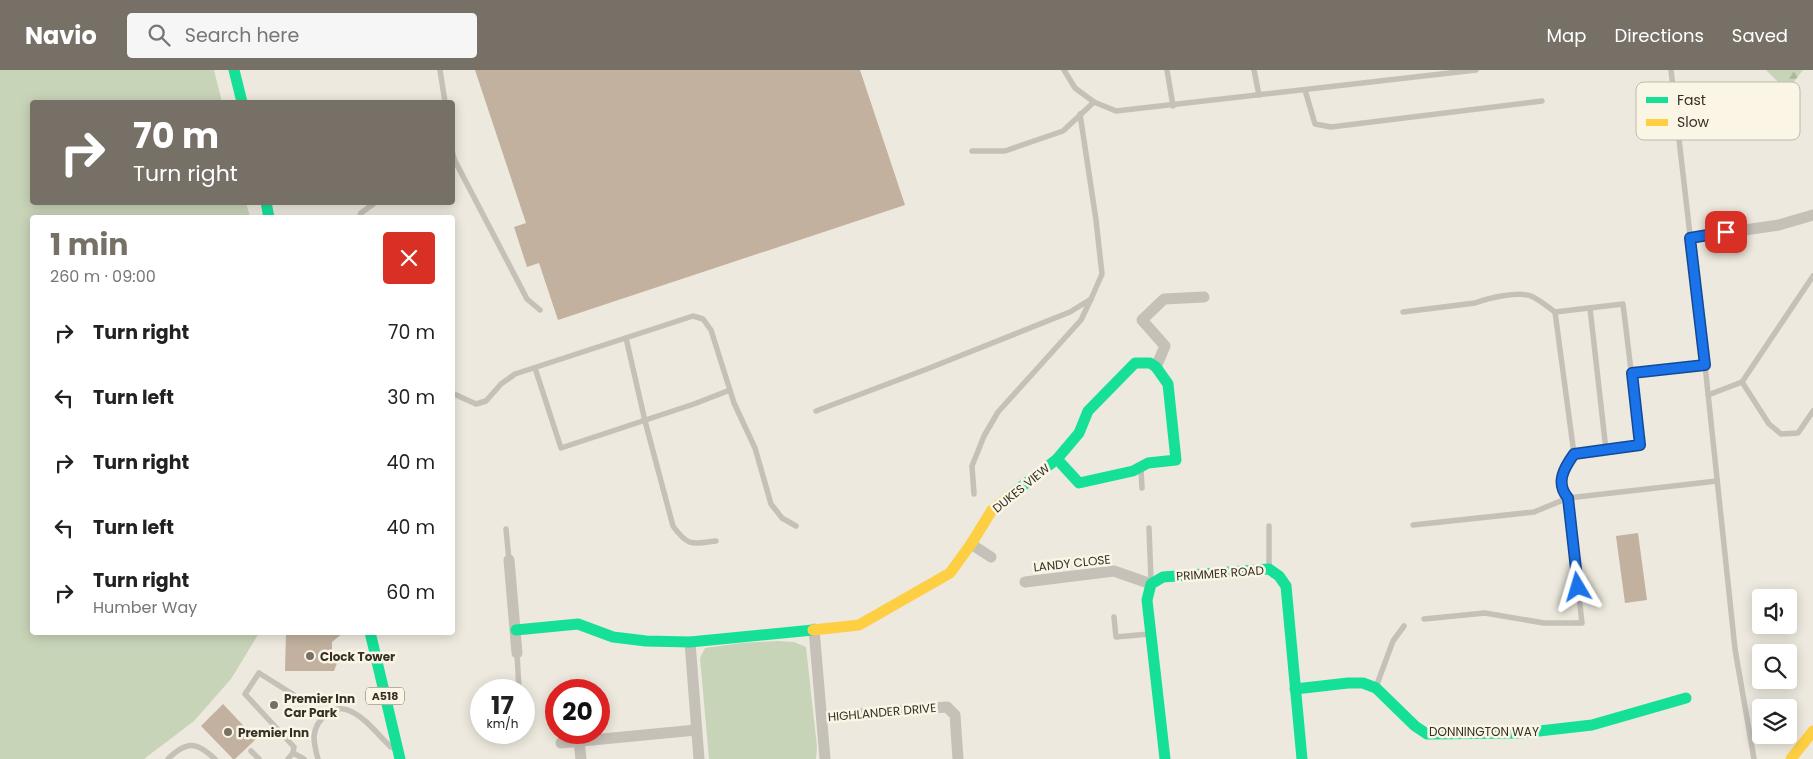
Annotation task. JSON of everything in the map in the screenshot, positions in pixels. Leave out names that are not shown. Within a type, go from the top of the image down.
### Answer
[{"type":"main road","points":[[234,70],[242,100]]},
{"type":"main road","name":"DUKES VIEW","points":[[971,544],[992,510],[1057,459],[1079,432],[1088,411],[1135,363],[1150,363],[1156,366],[1168,384],[1176,460],[1148,463],[1133,471],[1079,483],[1057,459]]},
{"type":"main road","points":[[516,630],[578,624],[613,637],[646,641],[690,642],[859,625],[950,573],[971,544]]},
{"type":"main road","name":"PRIMMER ROAD","points":[[1151,584],[1163,577],[1248,570],[1270,569],[1279,576],[1286,586],[1302,759]]},
{"type":"main road","points":[[1151,584],[1147,600],[1165,759]]},
{"type":"main road","name":"A518","points":[[371,635],[400,757]]},
{"type":"main road","points":[[1295,689],[1348,683],[1363,683],[1376,688]]},
{"type":"main road","name":"DONNINGTON WAY","points":[[1376,688],[1414,726],[1427,734],[1522,732],[1592,725],[1686,698]]},
{"type":"main road","points":[[1791,759],[1813,731]]},
{"type":"street","points":[[1690,238],[1780,225],[1812,218]]},
{"type":"street","points":[[1156,366],[1165,346],[1142,320],[1164,299],[1204,297]]},
{"type":"street","points":[[971,544],[991,557]]},
{"type":"street","points":[[509,560],[517,653]]},
{"type":"street","name":"LANDY CLOSE","points":[[1025,582],[1114,571],[1151,584]]},
{"type":"street","name":"HIGHLANDER DRIVE","points":[[814,629],[825,759]]},
{"type":"street","points":[[690,642],[699,759]]},
{"type":"street","name":"HIGHLANDER DRIVE","points":[[822,716],[947,707],[955,715],[958,759]]},
{"type":"street","points":[[610,739],[696,730]]},
{"type":"street","points":[[579,744],[581,759]]},
{"type":"lane","points":[[440,70],[445,100]]},
{"type":"lane","points":[[1064,70],[1075,88],[1094,102],[1116,111],[1476,70]]},
{"type":"lane","points":[[1168,70],[1173,106]]},
{"type":"lane","points":[[1254,70],[1259,96]]},
{"type":"lane","points":[[1305,90],[1316,124],[1331,127],[1542,101]]},
{"type":"lane","points":[[972,151],[1005,151],[1063,131],[1094,102]]},
{"type":"lane","points":[[974,494],[972,466],[984,436],[998,412],[1081,320],[1102,274],[1080,114]]},
{"type":"lane","points":[[1679,140],[1735,649],[1754,759]]},
{"type":"lane","points":[[455,164],[527,299],[540,310]]},
{"type":"lane","points":[[360,215],[372,205]]},
{"type":"lane","points":[[1708,394],[1742,382],[1813,276]]},
{"type":"lane","points":[[1403,312],[1475,303],[1486,298],[1520,295],[1533,297],[1555,312],[1624,304],[1640,445],[1574,454]]},
{"type":"lane","points":[[816,411],[1070,312],[1091,299]]},
{"type":"lane","points":[[1590,308],[1606,450]]},
{"type":"lane","points":[[1424,618],[1485,613],[1544,623],[1582,623],[1568,498],[1564,494],[1561,482],[1563,470],[1574,454],[1555,312]]},
{"type":"lane","points":[[455,394],[476,404],[481,403],[486,401],[501,384],[514,374],[693,316],[703,319],[711,330],[734,403],[755,448],[771,504],[782,518],[796,526]]},
{"type":"lane","points":[[626,338],[645,421],[673,526],[683,539],[694,544],[716,541]]},
{"type":"lane","points":[[1632,373],[1705,365]]},
{"type":"lane","points":[[535,368],[562,448],[645,421],[730,390]]},
{"type":"lane","points":[[1742,382],[1769,424],[1781,434],[1798,433],[1813,411]]},
{"type":"lane","points":[[1140,467],[1142,488]]},
{"type":"lane","points":[[1413,525],[1534,512],[1568,498],[1717,481]]},
{"type":"lane","points":[[1269,526],[1270,569]]},
{"type":"lane","points":[[1149,528],[1151,584]]},
{"type":"lane","points":[[506,529],[509,560]]},
{"type":"lane","points":[[1114,617],[1116,637],[1151,634]]},
{"type":"lane","points":[[1376,688],[1393,641],[1404,626]]},
{"type":"lane","points":[[517,653],[518,679]]},
{"type":"lane","points":[[288,759],[293,753],[294,747],[245,694],[259,674],[294,695]]},
{"type":"lane","points":[[318,759],[314,734],[322,717],[336,709],[348,709],[363,718],[400,757]]},
{"type":"lane","points":[[168,759],[187,745],[195,745],[202,748],[216,759]]},
{"type":"lane","points":[[251,751],[259,759]]},
{"type":"lane","points":[[293,753],[304,759]]},
{"type":"green space","points":[[0,70],[214,70],[222,100],[30,100],[30,205],[247,205],[249,215],[30,215],[30,635],[258,635],[231,679],[194,721],[144,759],[0,759]]},
{"type":"green space","points":[[1766,70],[1803,70],[1794,82],[1778,82]]},
{"type":"green space","points":[[794,642],[806,647],[817,747],[816,759],[709,759],[700,658],[705,648],[741,643]]},
{"type":"building","points":[[475,70],[860,70],[905,205],[558,320],[539,263],[527,267],[514,227],[526,223]]},
{"type":"building","points":[[1638,533],[1647,600],[1625,603],[1616,536]]},
{"type":"building","name":"Clock Tower","points":[[286,635],[340,635],[332,642],[332,650],[337,663],[334,671],[285,671]]},
{"type":"building","name":"Premier Inn","points":[[223,704],[256,739],[235,759],[201,726]]},
{"type":"traffic: fast","points":[[234,70],[242,100]]},
{"type":"traffic: fast","points":[[267,205],[268,215]]},
{"type":"traffic: fast","points":[[1011,495],[1057,459],[1079,433],[1088,411],[1135,363],[1150,363],[1156,367],[1168,384],[1176,460],[1148,463],[1133,471],[1079,483],[1057,459]]},
{"type":"traffic: fast","points":[[1165,759],[1147,600],[1151,584],[1163,577],[1269,569],[1279,576],[1286,586],[1302,759]]},
{"type":"traffic: fast","points":[[516,630],[578,624],[613,637],[646,641],[690,642],[813,630]]},
{"type":"traffic: fast","points":[[371,635],[400,759]]},
{"type":"traffic: fast","points":[[1295,689],[1363,683],[1376,688],[1415,726],[1427,734],[1521,733],[1592,725],[1686,698]]},
{"type":"traffic: slow","points":[[813,630],[859,625],[950,573],[992,510],[1011,495]]},
{"type":"traffic: slow","points":[[1791,759],[1813,731]]},
{"type":"place","name":"Clock Tower","points":[[310,656]]},
{"type":"place","name":"Premier Inn Car Park","points":[[274,705]]},
{"type":"place","name":"Premier Inn","points":[[228,732]]},
{"type":"route","points":[[1578,587],[1568,498],[1564,494],[1561,482],[1563,470],[1574,454],[1640,445],[1632,373],[1705,365],[1690,238],[1726,232]]}]
